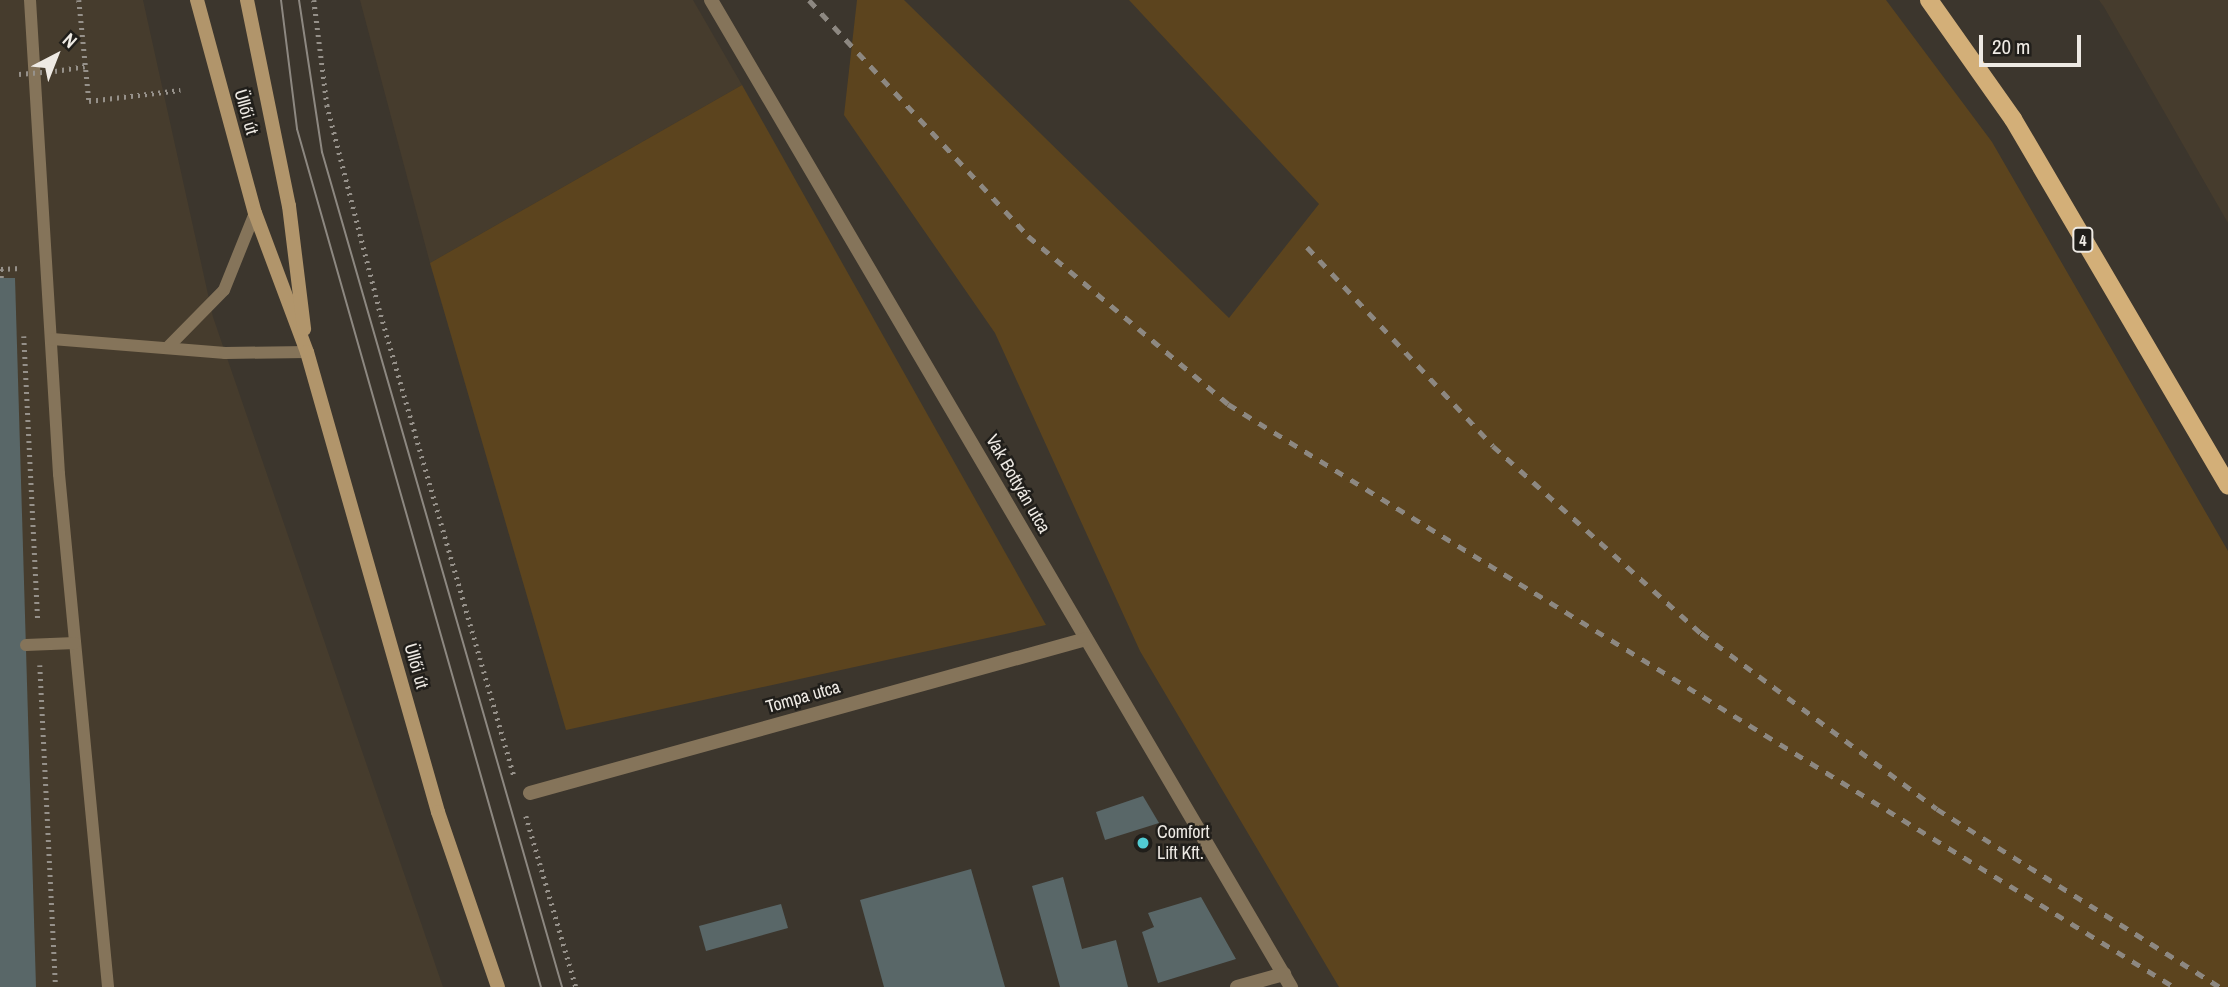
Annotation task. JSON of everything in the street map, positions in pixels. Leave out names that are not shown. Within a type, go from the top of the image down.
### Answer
[{"type":"main road","name":"Üllői út","points":[[197,0],[255,213],[307,352],[438,812],[498,987]]},
{"type":"main road","name":"Üllői út","points":[[247,0],[289,206],[307,352]]},
{"type":"main road","name":"4","points":[[1929,0],[2013,119],[2228,486]]},
{"type":"street","name":"Vak Bottyán utca","points":[[711,0],[1288,981]]},
{"type":"street","name":"Tompa utca","points":[[530,793],[1086,639]]},
{"type":"street","points":[[1237,987],[1288,981]]},
{"type":"lane","points":[[30,0],[60,474],[108,987]]},
{"type":"lane","points":[[169,345],[224,290],[255,213]]},
{"type":"lane","points":[[52,339],[169,345],[225,353],[307,352]]},
{"type":"lane","points":[[26,645],[75,643]]},
{"type":"path","points":[[79,0],[89,101],[180,90]]},
{"type":"path","points":[[314,0],[327,105],[372,281],[517,783]]},
{"type":"path","points":[[19,74],[85,66]]},
{"type":"path","points":[[20,254],[22,282]]},
{"type":"path","points":[[1,278],[1,269],[21,268]]},
{"type":"path","points":[[24,323],[38,628]]},
{"type":"path","points":[[40,655],[56,987]]},
{"type":"path","points":[[524,809],[576,987]]},
{"type":"shaded area","points":[[0,0],[143,0],[213,317],[443,987],[0,987]]},
{"type":"shaded area","points":[[360,0],[693,0],[742,85],[430,263]]},
{"type":"shaded area","points":[[857,0],[904,0],[1229,318],[1319,204],[1129,0],[1886,0],[1992,142],[2228,551],[2228,987],[1339,987],[1140,651],[995,333],[844,115]]},
{"type":"shaded area","points":[[2099,0],[2228,0],[2228,223],[2104,7]]},
{"type":"shaded area","points":[[742,85],[1046,625],[566,730],[430,263]]},
{"type":"building","points":[[0,278],[15,278],[36,987],[0,987]]},
{"type":"building","points":[[1143,796],[1159,823],[1105,840],[1096,812]]},
{"type":"building","points":[[971,869],[1005,987],[884,987],[860,900]]},
{"type":"building","points":[[1063,877],[1082,949],[1116,940],[1128,987],[1060,987],[1032,886]]},
{"type":"building","points":[[1201,897],[1236,959],[1158,983],[1142,932],[1154,927],[1148,913]]},
{"type":"building","points":[[781,904],[788,928],[706,951],[699,926]]},
{"type":"tram line","points":[[281,0],[297,129],[541,987]]},
{"type":"tram line","points":[[299,0],[322,152],[562,987]]},
{"type":"railway","points":[[809,0],[1028,236],[1228,404],[2174,987]]},
{"type":"railway","points":[[1307,247],[1493,446],[1701,633],[1937,809],[2220,987]]},
{"type":"place","name":"Comfort Lift Kft.","points":[[1143,843]]}]
